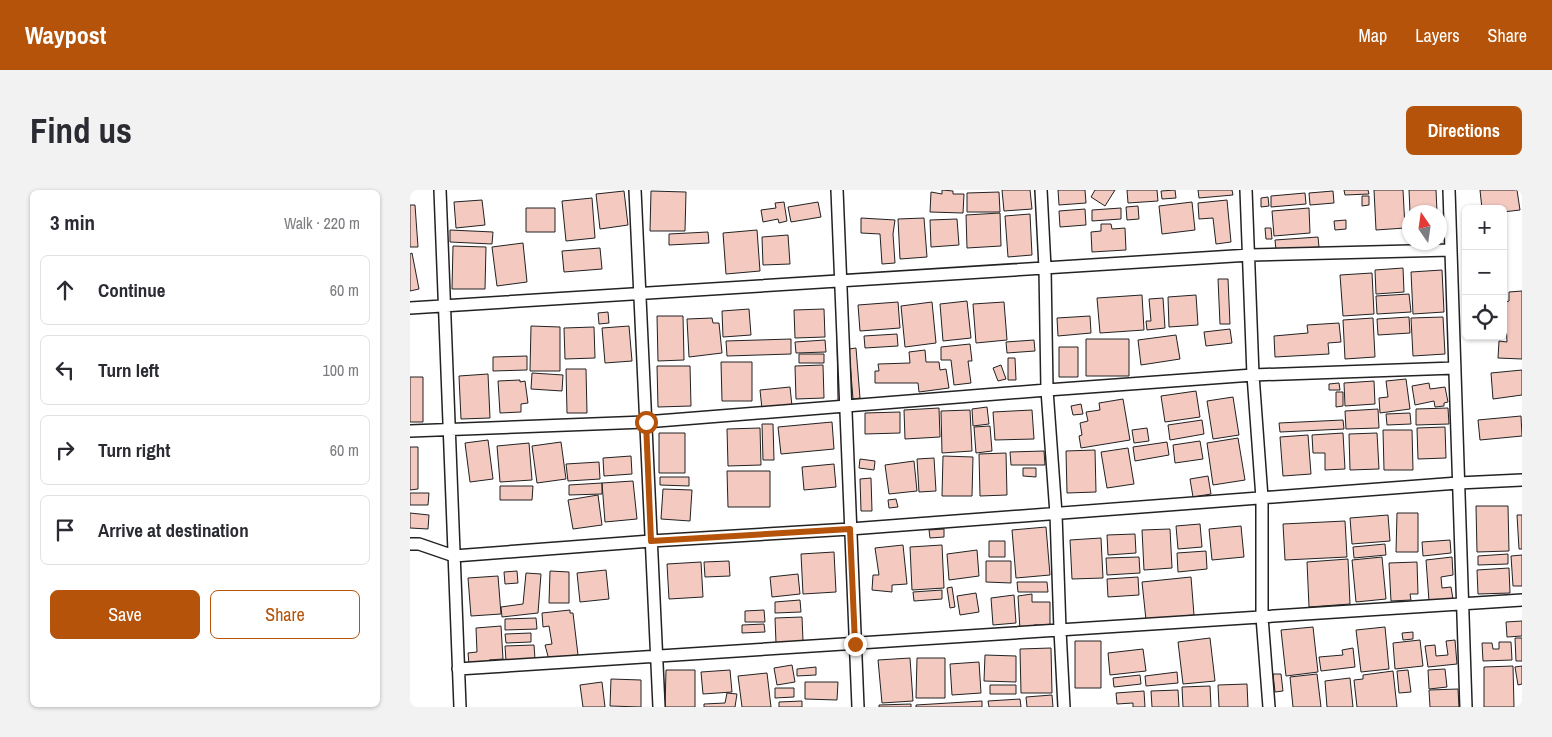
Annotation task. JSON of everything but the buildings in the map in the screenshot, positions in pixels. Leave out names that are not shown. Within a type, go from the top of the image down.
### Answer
[{"type":"street","points":[[440,190],[460,707]]},
{"type":"street","points":[[635,190],[659,707]]},
{"type":"street","points":[[837,190],[858,707]]},
{"type":"street","points":[[1040,190],[1045,268],[1047,390],[1056,514],[1064,707]]},
{"type":"street","points":[[1246,190],[1254,375],[1262,498],[1262,617],[1269,707]]},
{"type":"street","points":[[1449,190],[1466,707]]},
{"type":"street","points":[[410,308],[1250,255],[1451,250]]},
{"type":"street","points":[[410,431],[646,422],[1254,375],[1455,368]]},
{"type":"street","points":[[410,544],[419,544],[454,556],[651,541],[850,529],[1458,483],[1522,480]]},
{"type":"street","points":[[458,669],[1522,600]]},
{"type":"route","points":[[646,422],[651,541],[850,529],[855,644]]}]
